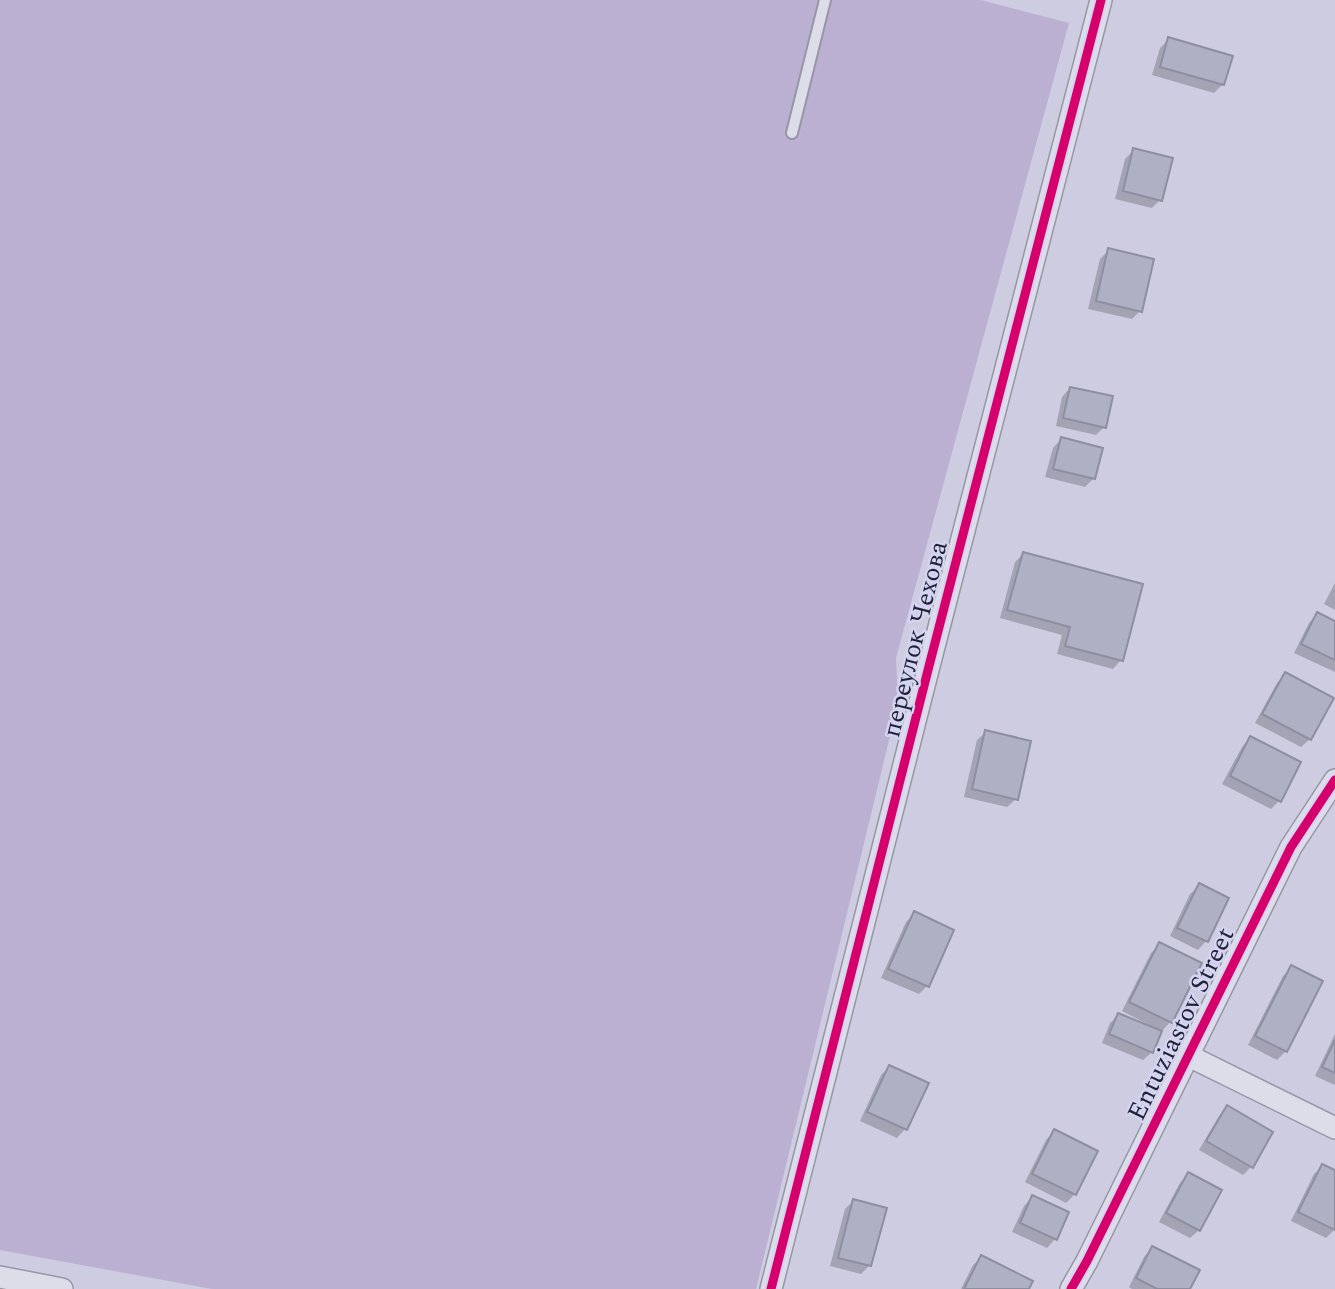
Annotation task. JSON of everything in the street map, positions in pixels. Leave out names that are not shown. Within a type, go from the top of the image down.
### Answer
[{"type":"street","name":"переулок Чехова","points":[[771,1289],[1101,0]]},
{"type":"street","name":"Entuziastov Street","points":[[1071,1289],[1291,847],[1335,780]]},
{"type":"street","points":[[1189,1056],[1335,1128]]},
{"type":"street","points":[[0,1277],[62,1289]]},
{"type":"lane","points":[[792,133],[825,0]]},
{"type":"shaded area","points":[[0,0],[981,0],[1069,23],[896,658],[898,703],[756,1289],[212,1289],[0,1250]]},
{"type":"building","points":[[1168,37],[1233,56],[1224,85],[1160,67]]},
{"type":"building","points":[[1133,148],[1173,158],[1162,201],[1123,191]]},
{"type":"building","points":[[1108,248],[1154,259],[1142,312],[1096,301]]},
{"type":"building","points":[[1070,387],[1113,396],[1106,428],[1063,418]]},
{"type":"building","points":[[1061,437],[1103,448],[1095,479],[1053,469]]},
{"type":"building","points":[[1023,552],[1143,584],[1123,661],[1065,646],[1070,627],[1007,610]]},
{"type":"building","points":[[1317,612],[1335,621],[1335,660],[1301,644]]},
{"type":"building","points":[[1285,672],[1334,698],[1311,740],[1262,714]]},
{"type":"building","points":[[985,730],[1031,741],[1018,800],[972,789]]},
{"type":"building","points":[[1250,736],[1301,762],[1281,802],[1230,776]]},
{"type":"building","points":[[1199,883],[1229,898],[1208,942],[1177,928]]},
{"type":"building","points":[[914,911],[954,930],[929,987],[888,969]]},
{"type":"building","points":[[1159,942],[1202,963],[1172,1023],[1129,1002]]},
{"type":"building","points":[[1291,965],[1323,981],[1287,1052],[1255,1036]]},
{"type":"building","points":[[1118,1013],[1162,1031],[1153,1053],[1109,1034]]},
{"type":"building","points":[[1335,1040],[1335,1073],[1322,1067]]},
{"type":"building","points":[[889,1065],[929,1083],[907,1130],[867,1112]]},
{"type":"building","points":[[1227,1105],[1273,1132],[1253,1168],[1206,1141]]},
{"type":"building","points":[[1054,1129],[1098,1151],[1076,1195],[1032,1174]]},
{"type":"building","points":[[1322,1164],[1335,1170],[1335,1230],[1298,1212]]},
{"type":"building","points":[[1188,1172],[1222,1190],[1200,1231],[1166,1213]]},
{"type":"building","points":[[1032,1195],[1069,1212],[1057,1240],[1020,1223]]},
{"type":"building","points":[[853,1199],[887,1208],[871,1266],[838,1258]]},
{"type":"building","points":[[1152,1246],[1200,1270],[1190,1289],[1157,1289],[1136,1278]]},
{"type":"building","points":[[981,1255],[1033,1281],[1029,1289],[964,1289]]},
{"type":"cycle path","points":[[771,1289],[1101,0]]},
{"type":"cycle path","points":[[1071,1289],[1291,847],[1335,780]]}]
